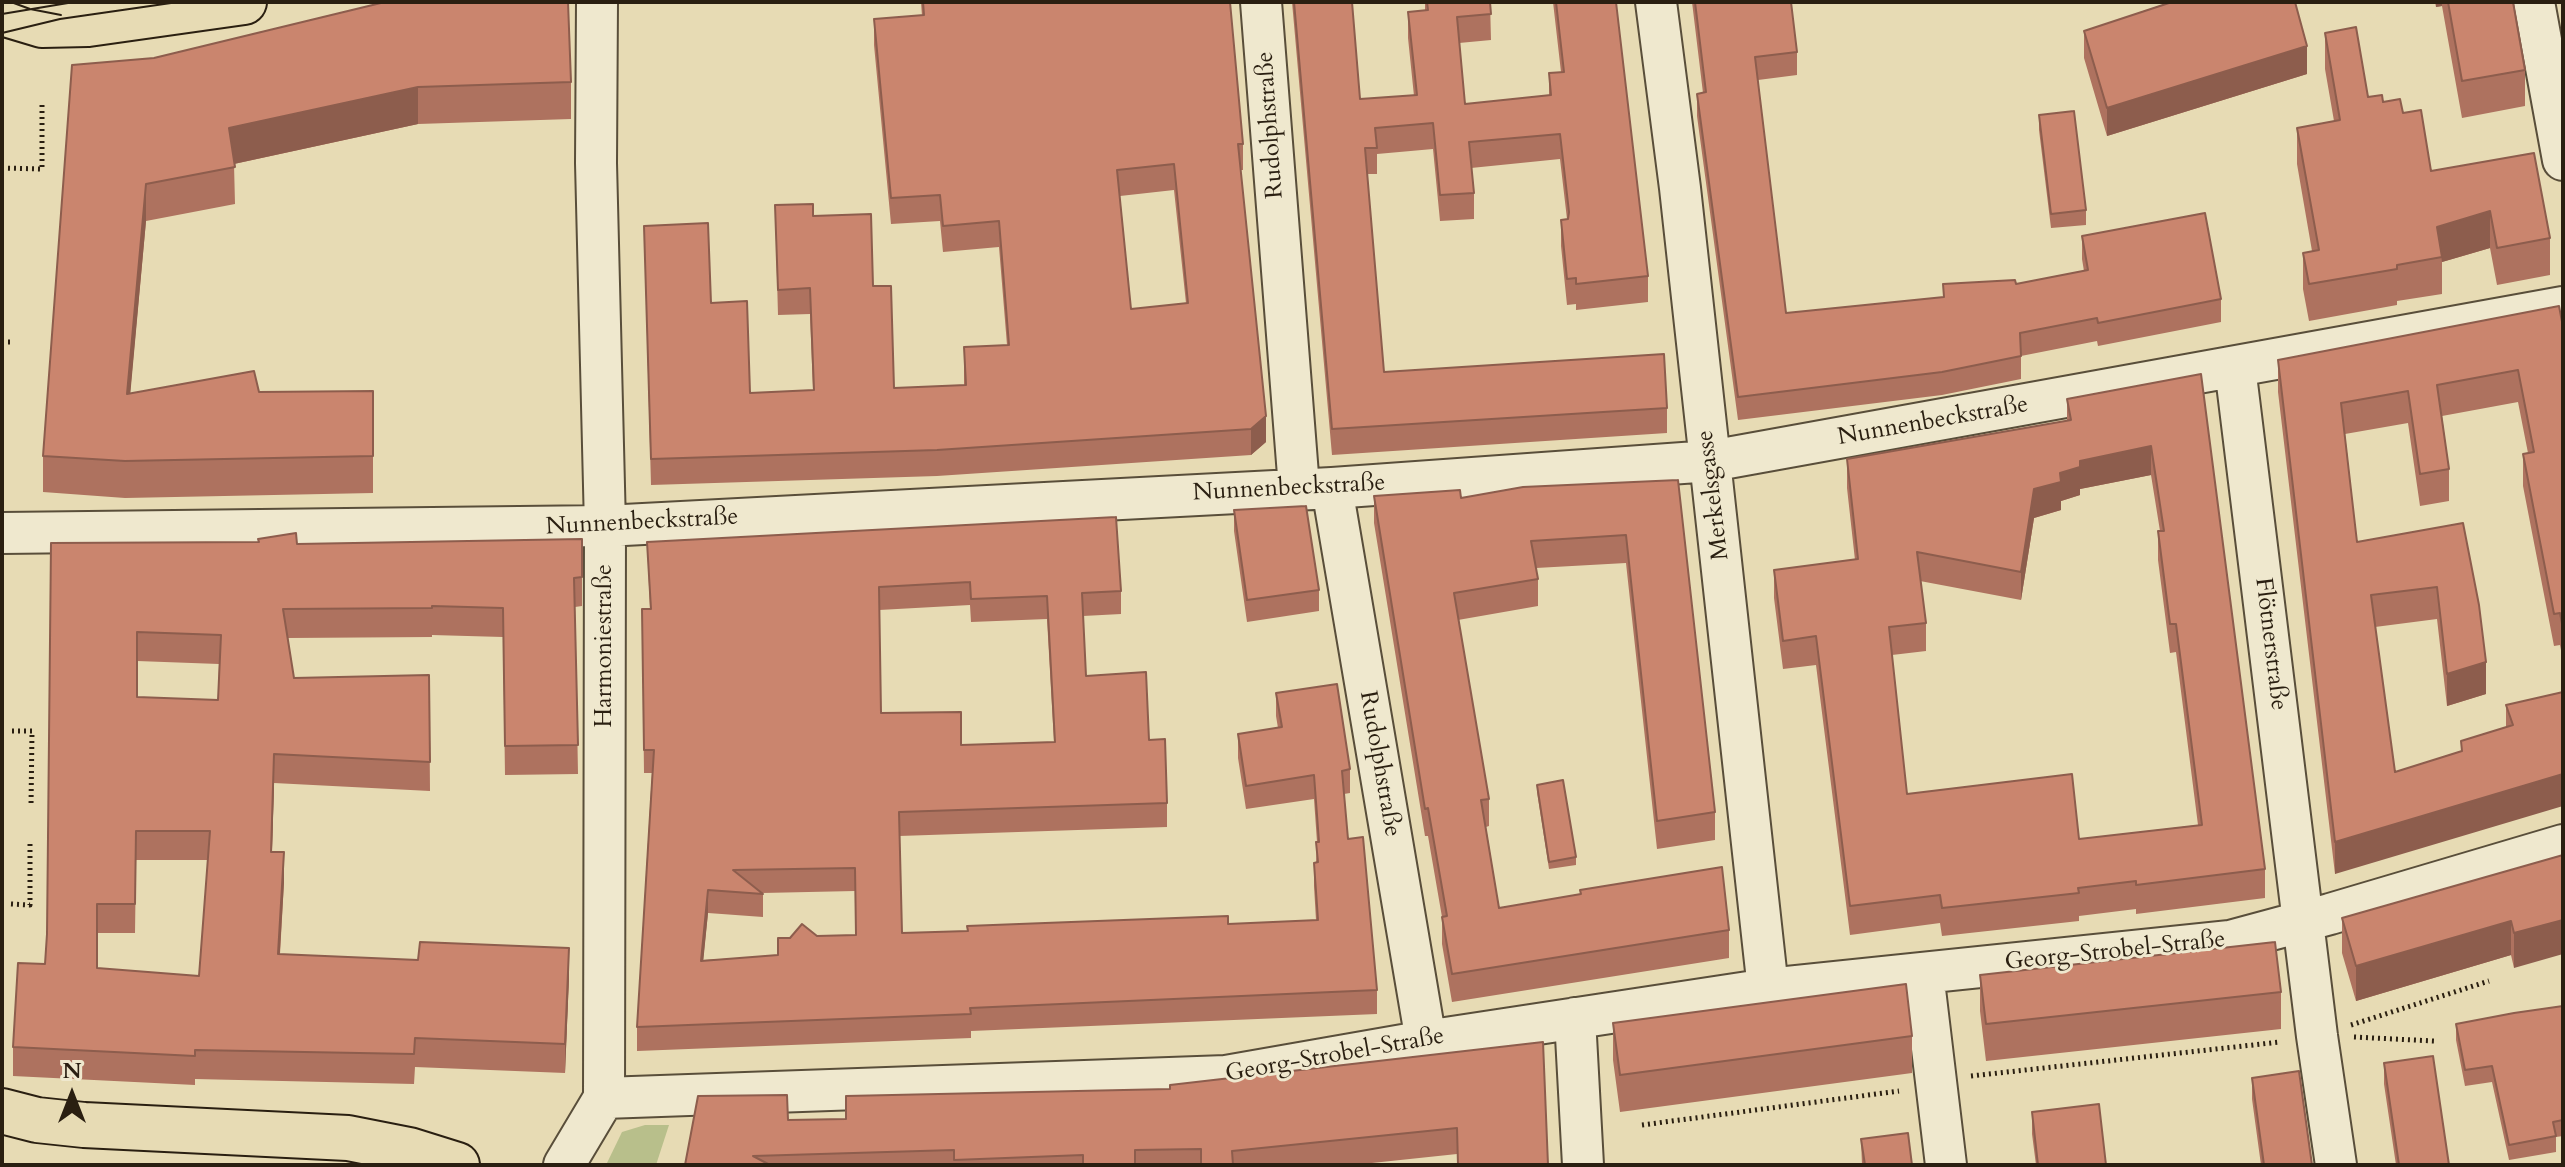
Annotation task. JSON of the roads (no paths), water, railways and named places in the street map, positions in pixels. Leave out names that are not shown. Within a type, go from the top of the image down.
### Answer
[{"type":"main road","points":[[2,13],[42,25],[88,24],[244,2]]},
{"type":"main road","points":[[2,1111],[37,1120],[84,1125],[348,1138],[409,1150],[457,1165]]},
{"type":"street","name":"Harmoniestraße","points":[[597,2],[596,163],[605,526],[604,1098]]},
{"type":"street","name":"Rudolphstraße","points":[[1261,2],[1316,488],[1426,1041]]},
{"type":"street","name":"Merkelsgasse","points":[[1656,2],[1711,461],[1768,989]]},
{"type":"street","points":[[2534,2],[2563,160]]},
{"type":"street","name":"Nunnenbeckstraße","points":[[2,533],[605,526],[1316,488],[1711,461],[2563,307]]},
{"type":"street","name":"Flötnerstraße","points":[[2235,367],[2305,921]]},
{"type":"street","name":"Georg-Strobel-Straße","points":[[604,1098],[1226,1076],[1426,1041],[1768,989],[2230,941],[2563,845]]},
{"type":"street","points":[[2305,921],[2303,1038],[2336,1165]]},
{"type":"street","points":[[1923,973],[1946,1165]]},
{"type":"street","points":[[1575,1018],[1583,1165]]},
{"type":"street","points":[[564,1165],[604,1098]]},
{"type":"tram line","points":[[11,2],[61,15]]},
{"type":"tram line","points":[[2,14],[74,2]]},
{"type":"tram line","points":[[2,33],[60,19],[178,2]]}]
